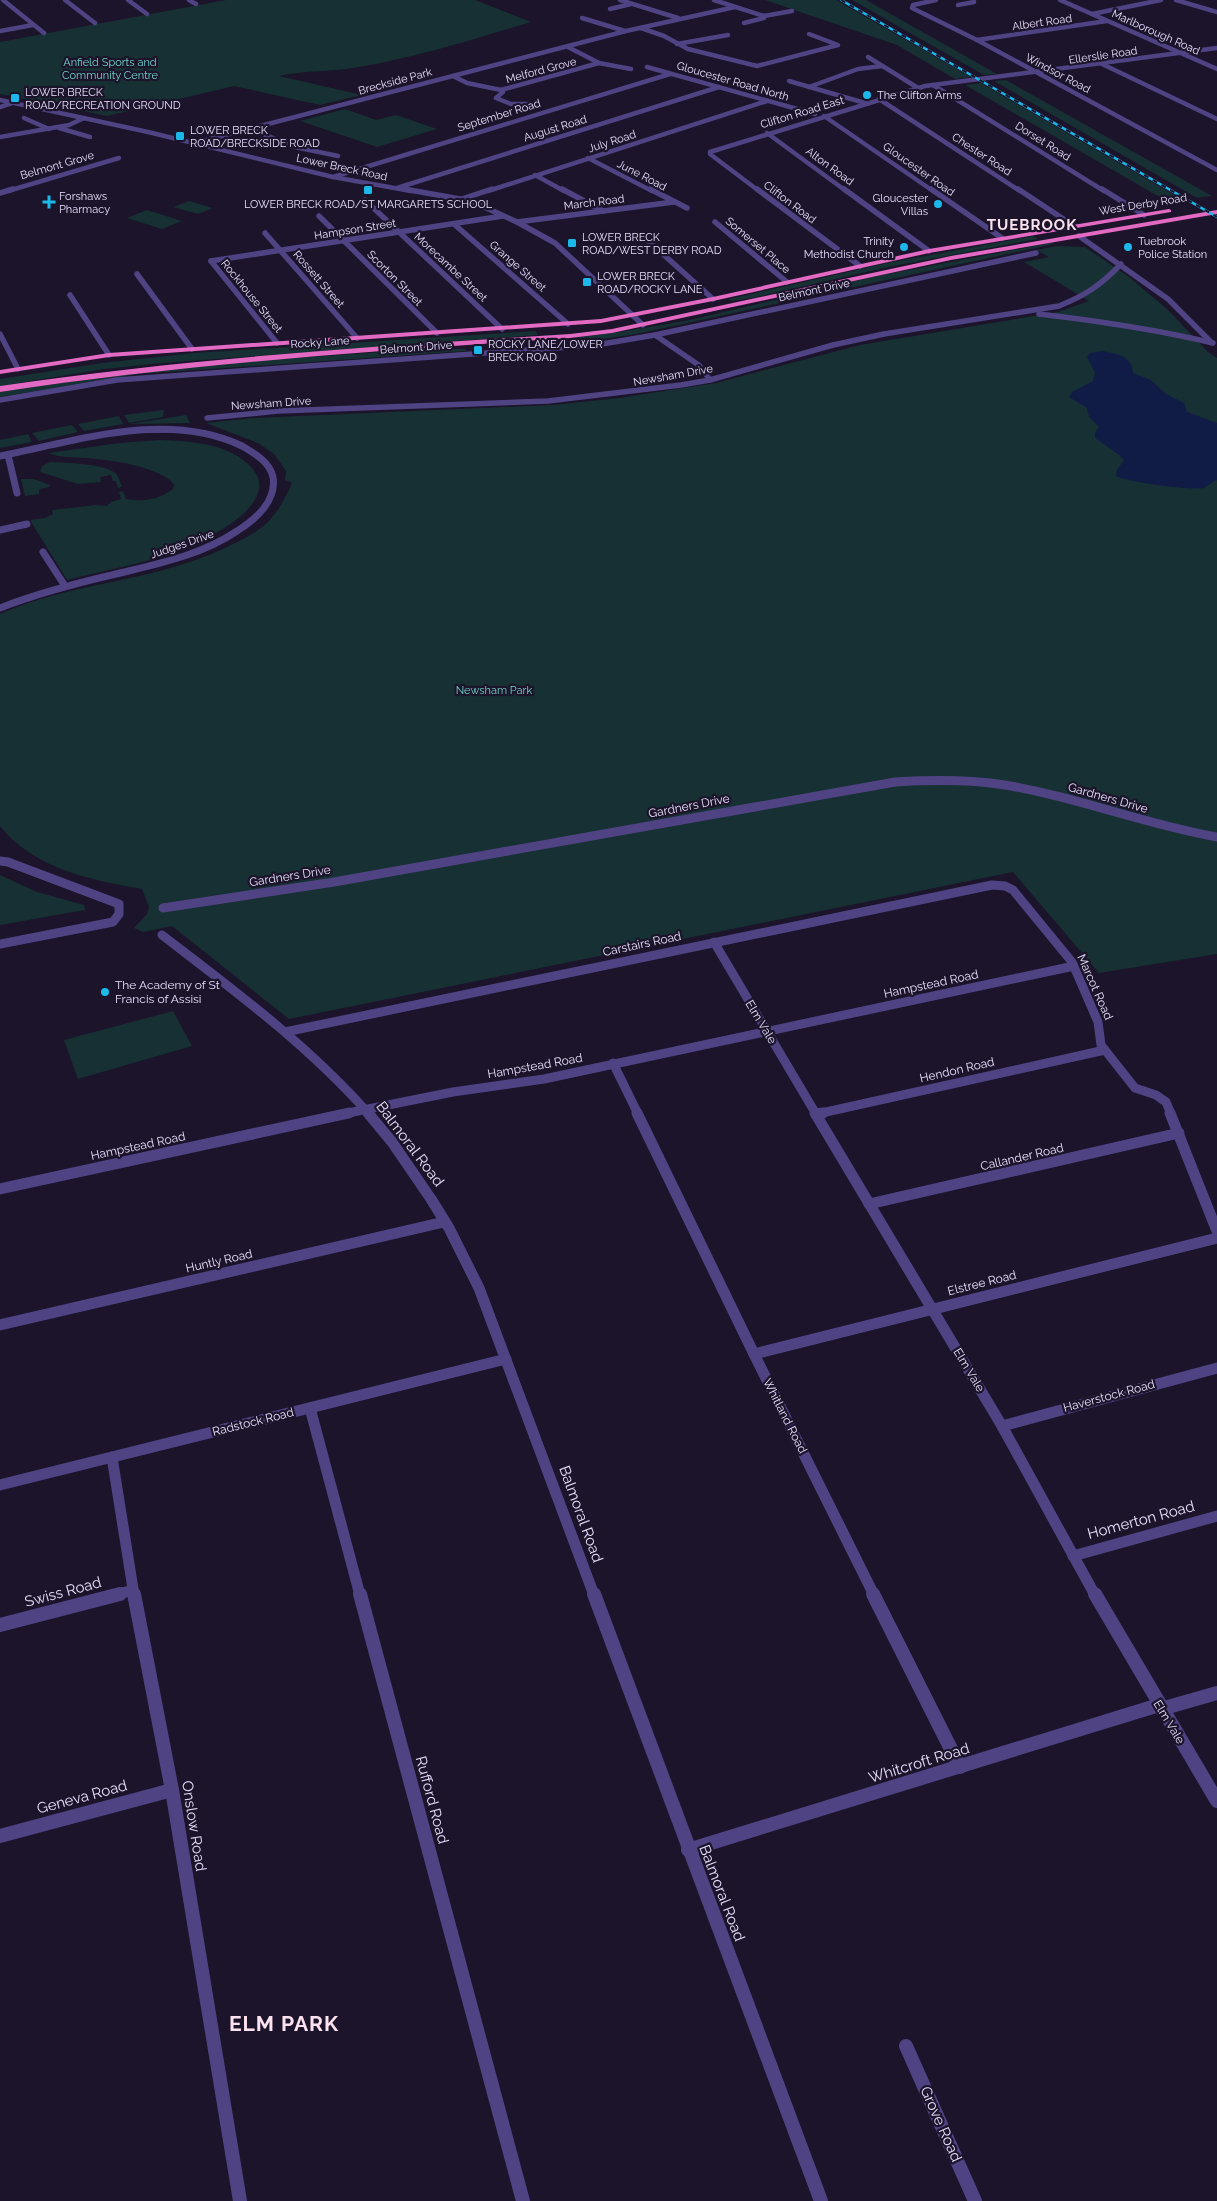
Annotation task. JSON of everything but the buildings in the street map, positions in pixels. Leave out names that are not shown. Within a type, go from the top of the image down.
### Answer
[{"type":"highway","name":"West Derby Road","points":[[631,315],[713,299],[929,251],[1217,204]]},
{"type":"highway","name":"West Derby Road","points":[[642,325],[880,272],[1217,212]]},
{"type":"highway","points":[[1074,226],[1079,236]]},
{"type":"highway","name":"Rocky Lane","points":[[0,372],[109,355],[568,324],[631,315]]},
{"type":"highway","name":"Rocky Lane","points":[[0,389],[98,373],[174,364],[570,336],[642,325]]},
{"type":"street","points":[[3,0],[44,33]]},
{"type":"street","points":[[65,0],[95,24]]},
{"type":"street","points":[[128,0],[147,14]]},
{"type":"street","points":[[190,0],[196,4]]},
{"type":"street","points":[[620,0],[679,19]]},
{"type":"street","points":[[714,0],[764,16]]},
{"type":"street","name":"Windsor Road","points":[[936,0],[917,3],[912,8],[977,40],[1217,170]]},
{"type":"street","name":"Marlborough Road","points":[[1060,0],[1217,69]]},
{"type":"street","points":[[1092,14],[1161,0]]},
{"type":"street","points":[[1176,0],[1217,12]]},
{"type":"street","points":[[959,2],[974,2]]},
{"type":"street","points":[[610,9],[633,4]]},
{"type":"street","name":"Breckside Park","points":[[195,143],[626,31],[735,7]]},
{"type":"street","points":[[744,23],[764,18],[764,16],[792,11]]},
{"type":"street","points":[[582,18],[626,31]]},
{"type":"street","name":"Albert Road","points":[[977,40],[1109,21]]},
{"type":"street","points":[[0,31],[33,25]]},
{"type":"street","points":[[640,28],[657,33],[688,50],[757,66],[838,45],[808,34]]},
{"type":"street","points":[[676,44],[697,42],[728,35]]},
{"type":"street","name":"Melford Grove","points":[[568,47],[600,62]]},
{"type":"street","name":"Ellerslie Road","points":[[991,78],[1217,48]]},
{"type":"street","points":[[868,57],[918,88]]},
{"type":"street","points":[[600,62],[631,69]]},
{"type":"street","name":"Melford Grove","points":[[453,76],[467,83],[501,90],[600,62]]},
{"type":"street","points":[[1102,64],[1217,119]]},
{"type":"street","points":[[808,87],[858,69],[882,66]]},
{"type":"street","name":"Gloucester Road North","points":[[647,67],[814,114]]},
{"type":"street","name":"September Road","points":[[333,176],[670,74]]},
{"type":"street","name":"Clifton Road East","points":[[709,152],[918,88],[991,78]]},
{"type":"street","points":[[789,81],[866,103]]},
{"type":"street","name":"Dorset Road","points":[[933,85],[1144,215]]},
{"type":"street","name":"August Road","points":[[397,188],[719,87]]},
{"type":"street","points":[[501,90],[503,92],[496,96],[496,98],[511,104],[529,104]]},
{"type":"street","name":"Chester Road","points":[[879,99],[1074,226]]},
{"type":"street","name":"Lower Breck Road","points":[[0,100],[333,176],[462,199],[518,222],[556,244],[642,325]]},
{"type":"street","name":"July Road","points":[[462,199],[767,101]]},
{"type":"street","points":[[0,106],[12,103]]},
{"type":"street","name":"Gloucester Road","points":[[824,116],[1002,238]]},
{"type":"street","points":[[24,118],[50,129]]},
{"type":"street","points":[[1,137],[17,140],[25,137],[25,133],[70,125],[84,118]]},
{"type":"street","points":[[58,128],[90,137]]},
{"type":"street","points":[[251,129],[295,147],[341,156],[328,160]]},
{"type":"street","name":"Alton Road","points":[[768,133],[929,251]]},
{"type":"street","name":"Clifton Road","points":[[709,152],[860,266]]},
{"type":"street","name":"Belmont Grove","points":[[0,193],[119,158]]},
{"type":"street","name":"June Road","points":[[588,158],[687,208]]},
{"type":"street","points":[[535,175],[603,211]]},
{"type":"street","name":"Morecambe Street","points":[[365,200],[502,329]]},
{"type":"street","name":"March Road","points":[[518,222],[674,202]]},
{"type":"street","name":"Scorton Street","points":[[319,216],[437,333]]},
{"type":"street","name":"Hampson Street","points":[[211,261],[503,216]]},
{"type":"street","name":"Somerset Place","points":[[715,222],[787,282]]},
{"type":"street","name":"Grange Street","points":[[454,224],[568,324]]},
{"type":"street","name":"Rossett Street","points":[[265,234],[357,338]]},
{"type":"street","points":[[1079,236],[1168,299],[1215,345]]},
{"type":"street","points":[[645,238],[713,299]]},
{"type":"street","name":"Belmont Drive","points":[[0,400],[126,379],[596,345],[655,335],[1036,253]]},
{"type":"street","name":"Rockhouse Street","points":[[211,261],[277,343]]},
{"type":"street","name":"Newsham Drive","points":[[207,418],[278,411],[548,401],[600,396],[710,380],[780,359],[875,336],[1059,306],[1084,296],[1104,282],[1121,264]]},
{"type":"street","points":[[137,274],[192,348]]},
{"type":"street","points":[[70,295],[109,355]]},
{"type":"street","points":[[1030,312],[1156,329],[1215,345]]},
{"type":"street","points":[[0,334],[18,369]]},
{"type":"street","points":[[655,335],[700,366],[710,380]]},
{"type":"street","name":"Judges Drive","points":[[0,608],[22,598],[65,586],[142,569],[218,543],[254,520],[272,496],[273,477],[264,460],[244,446],[225,438],[192,431],[131,431],[8,455]]},
{"type":"street","points":[[0,456],[8,455],[17,493]]},
{"type":"street","points":[[0,530],[27,524]]},
{"type":"street","points":[[43,552],[65,586]]},
{"type":"street","name":"Gardners Drive","points":[[163,908],[334,882],[895,782],[931,780],[997,784],[1061,798],[1163,827],[1217,837]]},
{"type":"street","points":[[0,861],[8,862],[119,904],[119,914],[113,922],[0,944]]},
{"type":"street","name":"Carstairs Road","points":[[284,1032],[992,885],[1005,886]]},
{"type":"street","name":"Marcot Road","points":[[1005,886],[1014,890],[1046,928],[1074,966],[1098,1022],[1101,1044],[1105,1050],[1135,1088],[1162,1098],[1179,1133],[1217,1231]]},
{"type":"street","name":"Balmoral Road","points":[[162,935],[324,1066],[364,1109],[431,1198],[479,1288],[821,2201]]},
{"type":"street","name":"Elm Vale","points":[[714,942],[1002,1426],[1073,1556],[1160,1707],[1217,1801]]},
{"type":"street","name":"Hampstead Road","points":[[0,1188],[364,1109],[453,1092],[544,1079],[1074,966]]},
{"type":"street","name":"Hendon Road","points":[[816,1114],[1105,1050]]},
{"type":"street","name":"Whitland Road","points":[[613,1064],[754,1354],[960,1767]]},
{"type":"street","name":"Callander Road","points":[[869,1204],[1179,1133]]},
{"type":"street","name":"Huntly Road","points":[[0,1325],[444,1222]]},
{"type":"street","name":"Elstree Road","points":[[754,1354],[1217,1238]]},
{"type":"street","name":"Radstock Road","points":[[0,1485],[506,1359]]},
{"type":"street","name":"Haverstock Road","points":[[1002,1426],[1217,1368]]},
{"type":"street","name":"Rufford Road","points":[[310,1408],[523,2201]]},
{"type":"street","name":"Onslow Road","points":[[112,1457],[134,1590],[172,1790],[240,2201]]},
{"type":"street","name":"Homerton Road","points":[[1073,1556],[1217,1516]]},
{"type":"street","name":"Swiss Road","points":[[0,1625],[134,1590]]},
{"type":"street","name":"Whitcroft Road","points":[[688,1850],[1160,1707],[1217,1693]]},
{"type":"street","name":"Geneva Road","points":[[0,1836],[172,1790]]},
{"type":"street","name":"Grove Road","points":[[906,2046],[975,2201]]},
{"type":"green space","name":"Anfield Sports and Community Centre","points":[[226,0],[475,0],[531,22],[446,47],[381,63],[349,69],[279,76],[362,95],[320,105],[234,86],[107,116],[0,94],[0,42]]},
{"type":"green space","points":[[765,0],[836,0],[971,77],[955,79],[897,45]]},
{"type":"green space","points":[[852,0],[866,0],[997,74],[984,75]]},
{"type":"green space","points":[[1006,80],[1212,196],[1197,198],[994,81]]},
{"type":"green space","points":[[981,83],[1183,200],[1177,202],[1171,198],[1163,199],[965,85]]},
{"type":"green space","points":[[345,109],[376,120],[396,115],[437,129],[377,147],[300,121]]},
{"type":"green space","points":[[189,201],[213,208],[198,214],[173,207]]},
{"type":"green space","points":[[147,210],[182,221],[162,229],[127,218]]},
{"type":"green space","points":[[1033,236],[1038,239],[888,267],[752,298],[732,301],[729,299],[887,263]]},
{"type":"green space","points":[[1050,243],[1054,244],[636,334],[589,341],[572,338],[690,320],[872,277]]},
{"type":"green space","name":"Newsham Park","points":[[1057,246],[1085,247],[1129,277],[1168,310],[1208,352],[1217,358],[1217,954],[1099,973],[1013,872],[289,1019],[172,926],[143,932],[134,928],[147,914],[149,907],[142,889],[84,876],[46,862],[29,853],[0,826],[0,614],[57,594],[147,574],[205,557],[252,534],[268,522],[282,503],[292,483],[285,480],[286,471],[274,454],[258,443],[206,423],[254,418],[553,405],[619,398],[716,383],[860,345],[1058,312],[1089,301],[1024,262],[1049,257],[1036,250]]},
{"type":"green space","points":[[536,331],[538,335],[162,363],[104,369],[0,386],[0,379],[102,363],[194,353]]},
{"type":"green space","points":[[427,349],[466,349],[466,351],[139,374],[0,397],[0,392],[23,388],[220,363]]},
{"type":"green space","points":[[164,410],[163,417],[129,423],[124,415]]},
{"type":"green space","points":[[186,415],[190,423],[129,424]]},
{"type":"green space","points":[[119,416],[123,424],[84,431],[78,424]]},
{"type":"green space","points":[[72,425],[78,432],[39,441],[32,433]]},
{"type":"green space","points":[[28,434],[32,442],[0,448],[0,440]]},
{"type":"green space","points":[[159,440],[209,445],[233,453],[252,468],[259,482],[257,496],[248,510],[234,522],[199,542],[170,554],[67,580],[30,520],[45,518],[53,514],[52,510],[96,505],[107,506],[111,502],[121,499],[119,492],[123,491],[126,499],[151,499],[167,493],[173,489],[174,484],[167,478],[146,468],[120,462],[62,457],[48,453],[120,443]]},
{"type":"green space","points":[[50,462],[102,467],[116,474],[122,487],[118,488],[116,481],[113,481],[111,475],[100,477],[101,482],[78,484],[40,472],[42,466]]},
{"type":"green space","points":[[21,479],[34,479],[50,485],[49,487],[39,489],[39,494],[25,496]]},
{"type":"green space","points":[[0,875],[37,892],[84,905],[85,910],[0,925]]},
{"type":"green space","points":[[173,1011],[192,1046],[78,1079],[64,1040]]},
{"type":"water","points":[[1102,351],[1123,356],[1130,362],[1133,373],[1151,380],[1166,394],[1184,403],[1187,412],[1217,423],[1217,480],[1204,488],[1197,489],[1146,483],[1116,476],[1117,470],[1124,460],[1095,438],[1095,433],[1099,427],[1089,417],[1087,408],[1069,397],[1072,392],[1093,381],[1095,373],[1087,357],[1090,353]]},
{"type":"railway","points":[[841,0],[1217,217]]},
{"type":"place","name":"The Clifton Arms","points":[[867,95]]},
{"type":"place","name":"LOWER BRECK ROAD/RECREATION GROUND","points":[[15,98]]},
{"type":"place","name":"LOWER BRECK ROAD/BRECKSIDE ROAD","points":[[180,136]]},
{"type":"place","name":"LOWER BRECK ROAD/ST MARGARETS SCHOOL","points":[[368,190]]},
{"type":"place","name":"Forshaws Pharmacy","points":[[49,202]]},
{"type":"place","name":"Gloucester Villas","points":[[938,204]]},
{"type":"place","name":"LOWER BRECK ROAD/WEST DERBY ROAD","points":[[572,243]]},
{"type":"place","name":"Trinity Methodist Church","points":[[904,247]]},
{"type":"place","name":"Tuebrook Police Station","points":[[1128,247]]},
{"type":"place","name":"LOWER BRECK ROAD/ROCKY LANE","points":[[587,282]]},
{"type":"place","name":"ROCKY LANE/LOWER BRECK ROAD","points":[[478,350]]},
{"type":"place","name":"The Academy of St Francis of Assisi","points":[[105,992]]},
{"type":"district","name":"TUEBROOK","points":[[1032,225]]},
{"type":"district","name":"ELM PARK","points":[[284,2024]]}]
